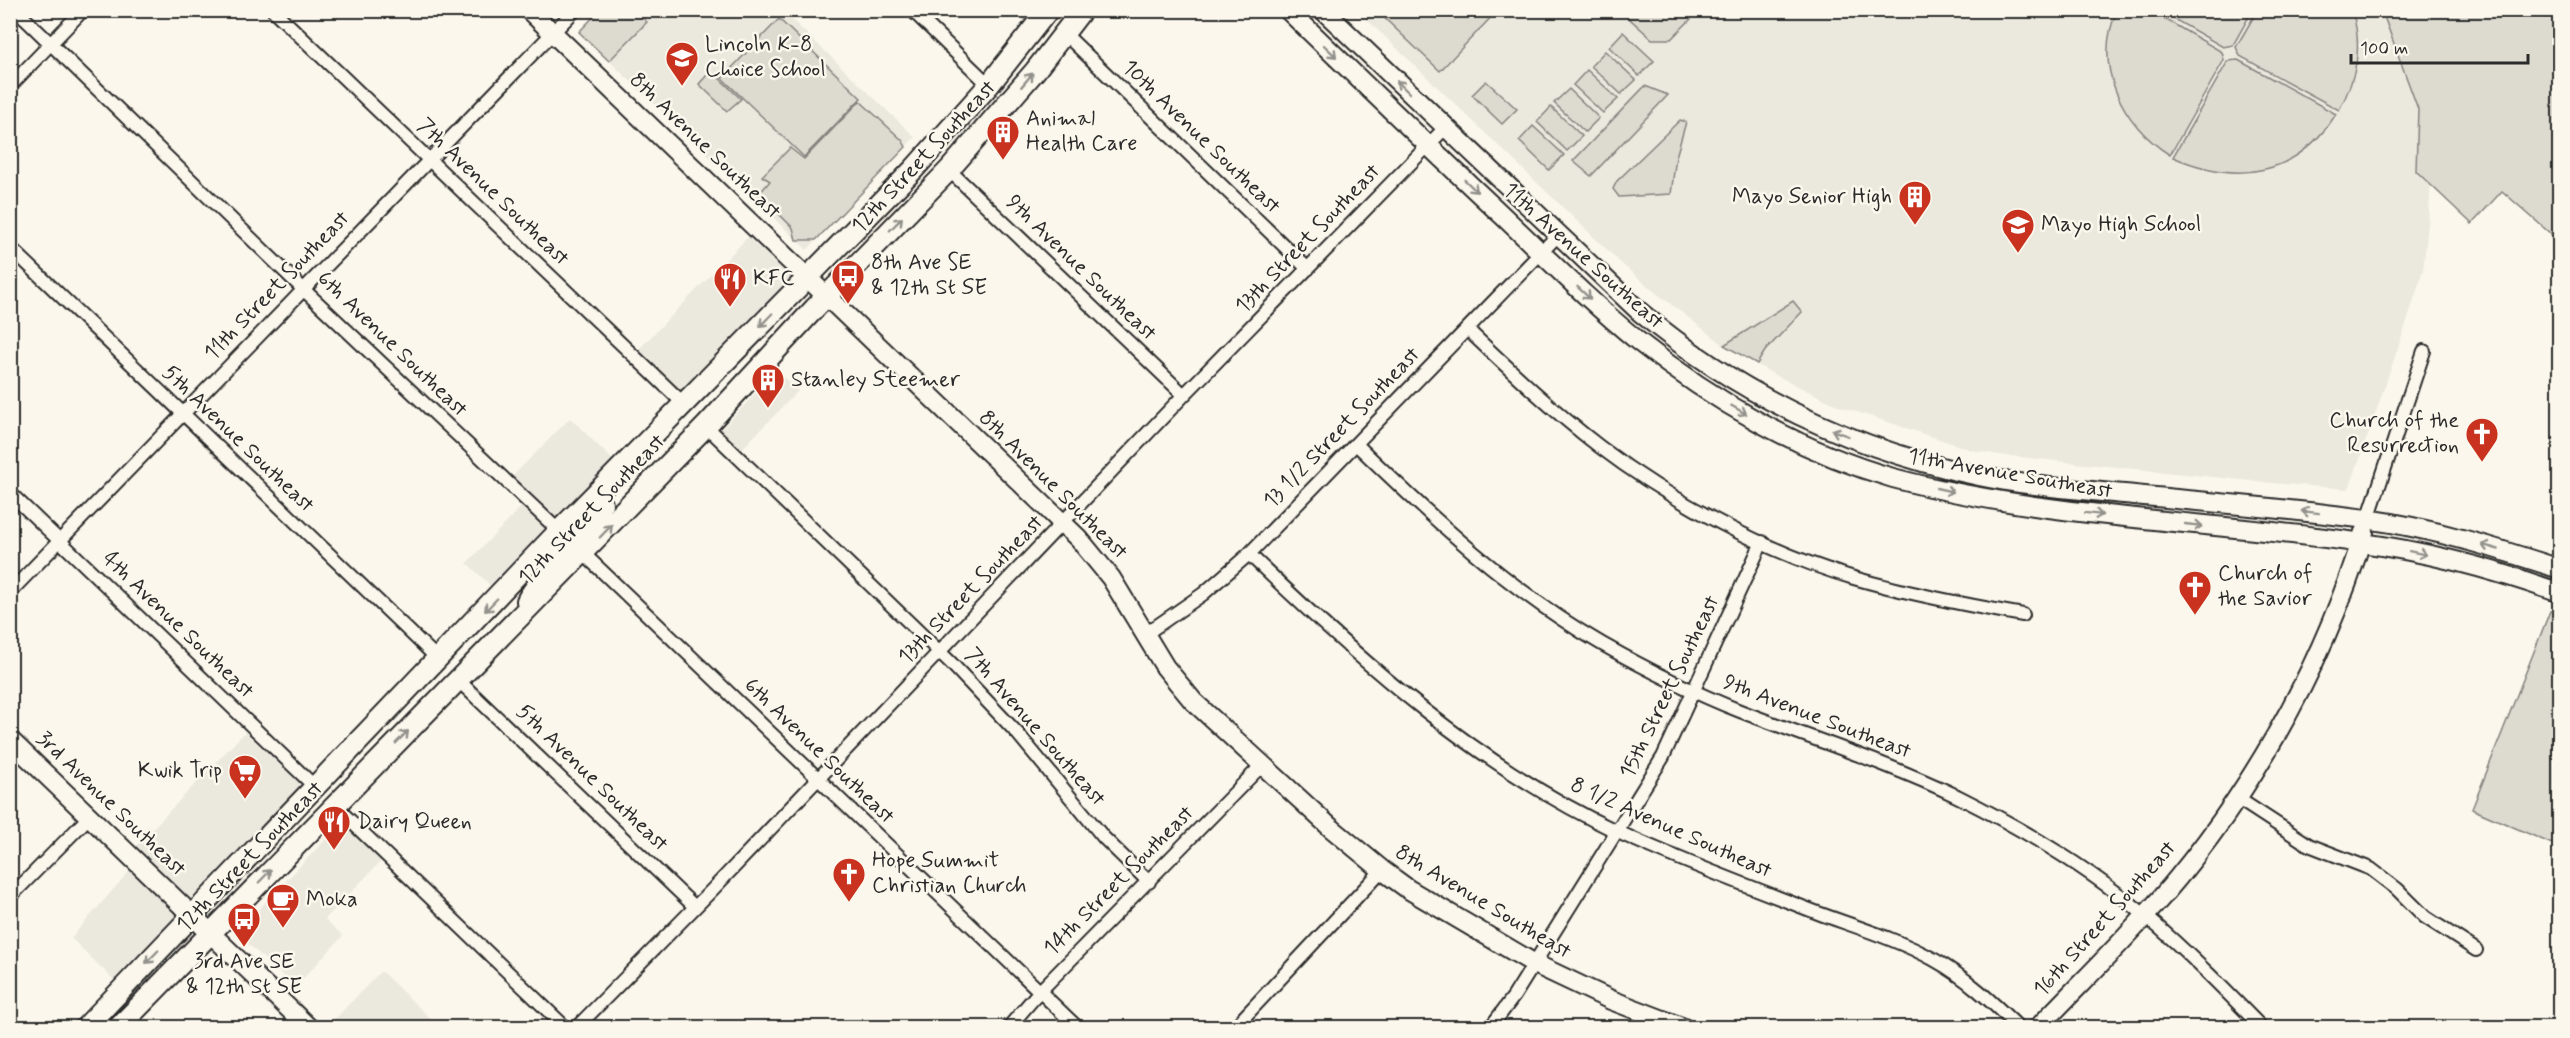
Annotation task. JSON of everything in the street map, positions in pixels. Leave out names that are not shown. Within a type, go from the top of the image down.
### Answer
[{"type":"main road","name":"8th Avenue Southeast","points":[[529,10],[1064,524],[1112,578],[1144,635],[1165,667],[1187,694],[1330,827],[1408,889],[1535,964],[1601,996],[1684,1028]]},
{"type":"main road","name":"12th Street Southeast","points":[[85,1028],[559,531],[931,150],[989,85],[1048,10]]},
{"type":"main road","name":"12th Street Southeast","points":[[118,1028],[334,805],[584,554],[826,296],[949,171],[1065,34],[1082,10]]},
{"type":"main road","name":"11th Avenue Southeast","points":[[1288,10],[1428,145],[1637,340],[1708,392],[1771,428],[1872,471],[1959,493],[2021,504],[2136,519],[2361,542],[2484,569],[2559,593]]},
{"type":"main road","name":"11th Avenue Southeast","points":[[1323,10],[1640,312],[1707,365],[1755,393],[1810,420],[1894,453],[1981,476],[2368,519],[2457,537],[2559,569]]},
{"type":"main road","points":[[584,554],[578,547],[582,530],[623,479],[627,462]]},
{"type":"main road","name":"16th Street Southeast","points":[[2038,1028],[2146,916],[2190,863],[2237,798],[2279,730],[2325,637],[2368,519]]},
{"type":"main road","points":[[517,622],[542,577],[562,554],[565,540],[559,531]]},
{"type":"main road","name":"3rd Avenue Southeast","points":[[10,740],[309,1028]]},
{"type":"street","name":"6th Avenue Southeast","points":[[16,10],[303,289],[559,531]]},
{"type":"street","points":[[10,86],[83,10]]},
{"type":"street","name":"7th Avenue Southeast","points":[[273,10],[684,404]]},
{"type":"street","name":"11th Street Southeast","points":[[10,592],[575,10]]},
{"type":"street","points":[[912,10],[989,85]]},
{"type":"street","name":"10th Avenue Southeast","points":[[1065,34],[1308,269]]},
{"type":"street","name":"13th Street Southeast","points":[[576,1028],[1064,524],[1184,395],[1445,128]]},
{"type":"street","name":"9th Avenue Southeast","points":[[949,171],[1184,395]]},
{"type":"street","name":"13 1/2 Street Southeast","points":[[1144,635],[1203,594],[1249,554],[1558,235]]},
{"type":"street","name":"5th Avenue Southeast","points":[[10,247],[438,659]]},
{"type":"street","points":[[1467,329],[1557,412],[1614,457],[1673,496],[1762,542],[1852,578],[1956,604],[2023,615]]},
{"type":"street","name":"16th Street Southeast","points":[[2368,519],[2424,351]]},
{"type":"street","name":"7th Avenue Southeast","points":[[706,426],[940,652],[1018,735],[1104,838],[1149,882]]},
{"type":"street","name":"9th Avenue Southeast","points":[[1356,444],[1433,518],[1525,593],[1600,643],[1694,691],[1738,710],[1863,757],[1957,796],[2056,853],[2146,916],[2262,1028]]},
{"type":"street","name":"4th Avenue Southeast","points":[[10,492],[315,788]]},
{"type":"street","name":"15th Street Southeast","points":[[1490,1028],[1535,964],[1663,757],[1762,542]]},
{"type":"street","name":"6th Avenue Southeast","points":[[584,554],[1078,1028]]},
{"type":"street","name":"8 1/2 Avenue Southeast","points":[[1249,554],[1337,637],[1406,696],[1454,733],[1530,784],[1618,832],[1721,876],[1914,950],[1970,984],[2019,1028]]},
{"type":"street","name":"5th Avenue Southeast","points":[[458,680],[695,907]]},
{"type":"street","name":"14th Street Southeast","points":[[1008,1028],[1038,992],[1262,765]]},
{"type":"street","points":[[2237,798],[2309,845],[2372,869],[2397,889],[2425,917],[2476,950]]},
{"type":"street","points":[[334,805],[566,1028]]},
{"type":"street","points":[[10,897],[90,816]]},
{"type":"street","points":[[1234,1028],[1382,870]]},
{"type":"shaded area","points":[[599,11],[783,11],[915,137],[807,250],[579,32]]},
{"type":"shaded area","points":[[599,11],[635,11],[647,22],[609,61],[579,32]]},
{"type":"shaded area","name":"Mayo High School","points":[[1358,11],[2382,11],[2418,109],[2416,171],[2431,184],[2423,270],[2351,484],[2348,489],[2271,483],[1999,455],[1972,450],[1839,406],[1775,375],[1724,345],[1655,292],[1624,266]]},
{"type":"shaded area","points":[[1377,11],[1497,11],[1440,71]]},
{"type":"shaded area","points":[[1621,11],[1699,11],[1671,39],[1652,39]]},
{"type":"shaded area","points":[[2117,11],[2151,11],[2222,52],[2224,60],[2170,155],[2138,127],[2116,92],[2110,72],[2108,52],[2110,31]]},
{"type":"shaded area","points":[[2160,11],[2252,11],[2233,45],[2223,47]]},
{"type":"shaded area","points":[[2257,11],[2352,11],[2357,37],[2356,61],[2350,86],[2339,110],[2240,56],[2236,47]]},
{"type":"shaded area","points":[[2382,11],[2559,11],[2559,241],[2502,191],[2472,224],[2416,171],[2418,109]]},
{"type":"shaded area","points":[[779,19],[861,98],[804,157],[722,78]]},
{"type":"shaded area","points":[[1623,32],[1654,61],[1639,76],[1609,47]]},
{"type":"shaded area","points":[[1605,51],[1636,80],[1621,94],[1591,66]]},
{"type":"shaded area","points":[[2238,60],[2336,114],[2320,135],[2303,151],[2284,162],[2264,169],[2243,172],[2220,171],[2173,157],[2228,61]]},
{"type":"shaded area","points":[[1587,70],[1618,99],[1603,113],[1573,85]]},
{"type":"shaded area","points":[[708,74],[712,77],[715,74],[741,99],[727,111],[699,84]]},
{"type":"shaded area","points":[[1486,81],[1517,109],[1502,124],[1472,95]]},
{"type":"shaded area","points":[[1645,86],[1668,95],[1591,176],[1573,161]]},
{"type":"shaded area","points":[[1569,89],[1599,118],[1585,132],[1554,103]]},
{"type":"shaded area","points":[[860,101],[902,140],[906,147],[816,240],[796,240],[793,228],[759,194],[770,181],[762,176],[790,148],[804,159]]},
{"type":"shaded area","points":[[1551,107],[1582,136],[1567,151],[1537,122]]},
{"type":"shaded area","points":[[1680,120],[1686,122],[1676,157],[1671,194],[1619,197],[1613,189],[1617,181]]},
{"type":"shaded area","points":[[1533,126],[1564,155],[1549,170],[1519,141]]},
{"type":"shaded area","points":[[748,237],[795,282],[685,395],[638,350]]},
{"type":"shaded area","points":[[1793,301],[1802,312],[1765,351],[1757,364],[1724,345]]},
{"type":"shaded area","points":[[777,371],[798,391],[736,455],[716,435]]},
{"type":"shaded area","points":[[570,418],[617,464],[494,589],[467,563],[527,501],[507,482]]},
{"type":"shaded area","points":[[2550,611],[2560,614],[2559,847],[2472,809]]},
{"type":"shaded area","points":[[245,732],[304,788],[193,904],[134,848]]},
{"type":"shaded area","points":[[347,817],[387,855],[325,919],[343,936],[295,987],[236,933]]},
{"type":"shaded area","points":[[133,867],[180,913],[116,982],[71,938]]},
{"type":"shaded area","points":[[381,971],[439,1027],[338,1027],[332,1022]]},
{"type":"place","name":"Lincoln K-8 Choice School","points":[[682,87]]},
{"type":"place","name":"Animal Health Care","points":[[1003,161]]},
{"type":"place","name":"Mayo Senior High","points":[[1915,226]]},
{"type":"place","name":"Mayo High School","points":[[2018,254]]},
{"type":"place","name":"8th Ave SE & 12th St SE","points":[[848,305]]},
{"type":"place","name":"KFC","points":[[730,308]]},
{"type":"place","name":"Stanley Steemer","points":[[768,409]]},
{"type":"place","name":"Church of the Resurrection","points":[[2482,463]]},
{"type":"place","name":"Church of the Savior","points":[[2195,616]]},
{"type":"place","name":"Kwik Trip","points":[[245,800]]},
{"type":"place","name":"Dairy Queen","points":[[334,851]]},
{"type":"place","name":"Hope Summit Christian Church","points":[[849,903]]},
{"type":"place","name":"Moka","points":[[283,929]]},
{"type":"place","name":"3rd Ave SE & 12th St SE","points":[[244,948]]}]
